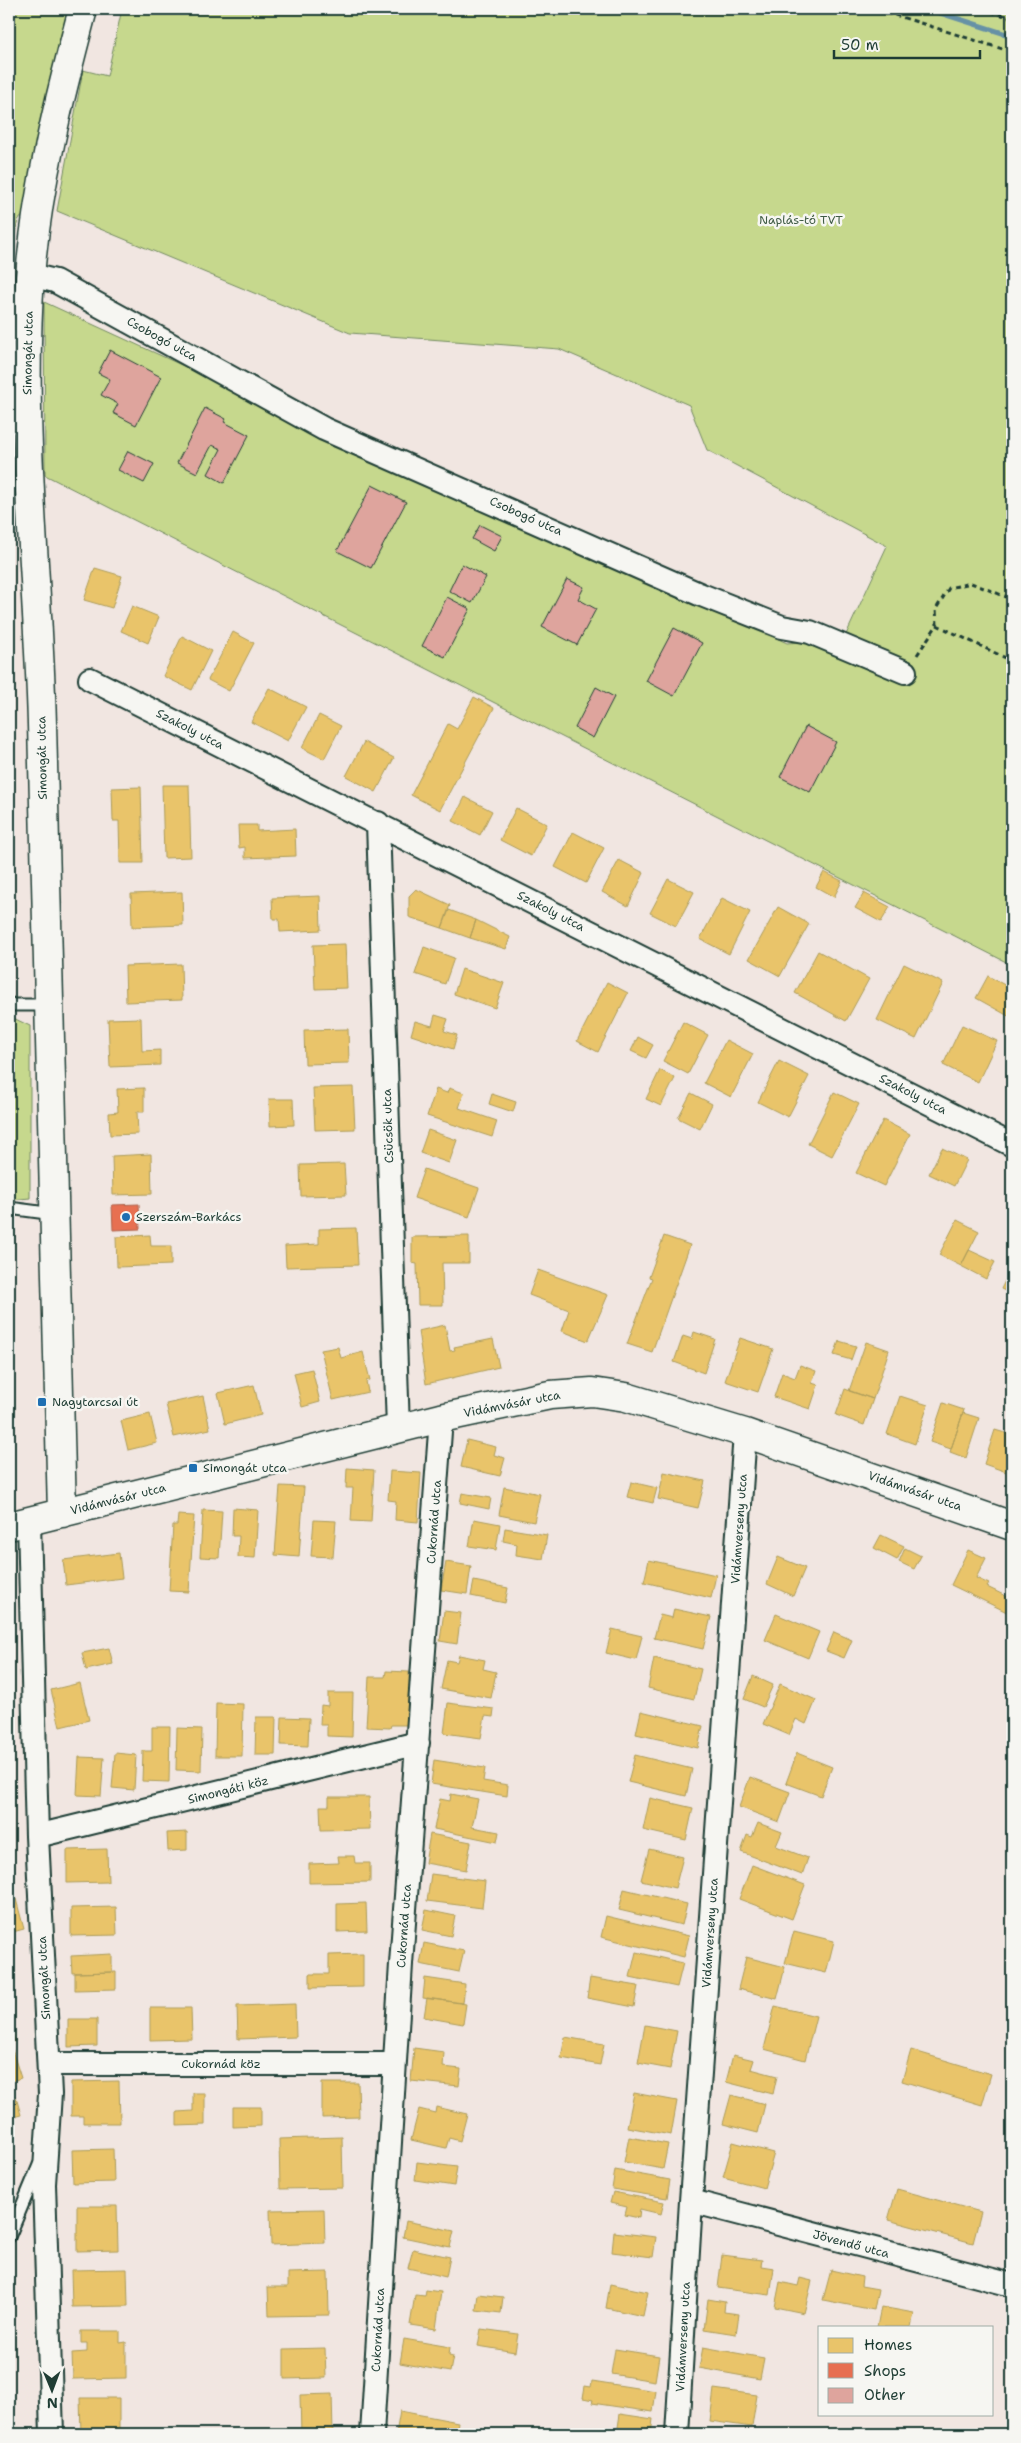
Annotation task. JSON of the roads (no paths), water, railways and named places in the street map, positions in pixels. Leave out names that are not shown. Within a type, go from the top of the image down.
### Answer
[{"type":"main road","name":"Simongát utca","points":[[62,1513],[40,673],[27,374],[30,275],[42,191],[67,68],[83,9]]},
{"type":"main road","name":"Vidámvásár utca","points":[[62,1513],[441,1418],[550,1395],[592,1392],[626,1397],[745,1433],[1012,1526]]},
{"type":"main road","points":[[19,1523],[62,1513]]},
{"type":"street","name":"Csobogó utca","points":[[30,275],[55,281],[324,429],[699,594],[782,627],[810,632],[905,672]]},
{"type":"street","name":"Szakoly utca","points":[[90,679],[1012,1145]]},
{"type":"street","name":"Csücsök utca","points":[[378,823],[398,1429]]},
{"type":"street","name":"Cukornád utca","points":[[372,2434],[394,2064],[441,1418]]},
{"type":"street","name":"Vidámverseny utca","points":[[677,2434],[690,2201],[745,1433]]},
{"type":"street","name":"Simongát utca","points":[[19,1523],[50,2094],[44,2184],[52,2434]]},
{"type":"street","name":"Simongáti köz","points":[[37,1836],[418,1743]]},
{"type":"street","name":"Cukornád köz","points":[[48,2064],[394,2064]]},
{"type":"street","name":"Jövendő utca","points":[[690,2201],[1012,2285]]},
{"type":"lane","points":[[9,1003],[13,1005],[49,1005]]},
{"type":"lane","points":[[9,1208],[54,1214]]},
{"type":"lane","points":[[9,2237],[45,2152]]},
{"type":"waterway","points":[[928,9],[1012,36]]},
{"type":"place","name":"Szerszám-Barkács","points":[[126,1217]]},
{"type":"place","name":"Nagytarcsai út","points":[[42,1402]]},
{"type":"place","name":"Simongát utca","points":[[193,1468]]},
{"type":"park label","name":"Naplás-tó TVT","points":[[801,220]]}]
